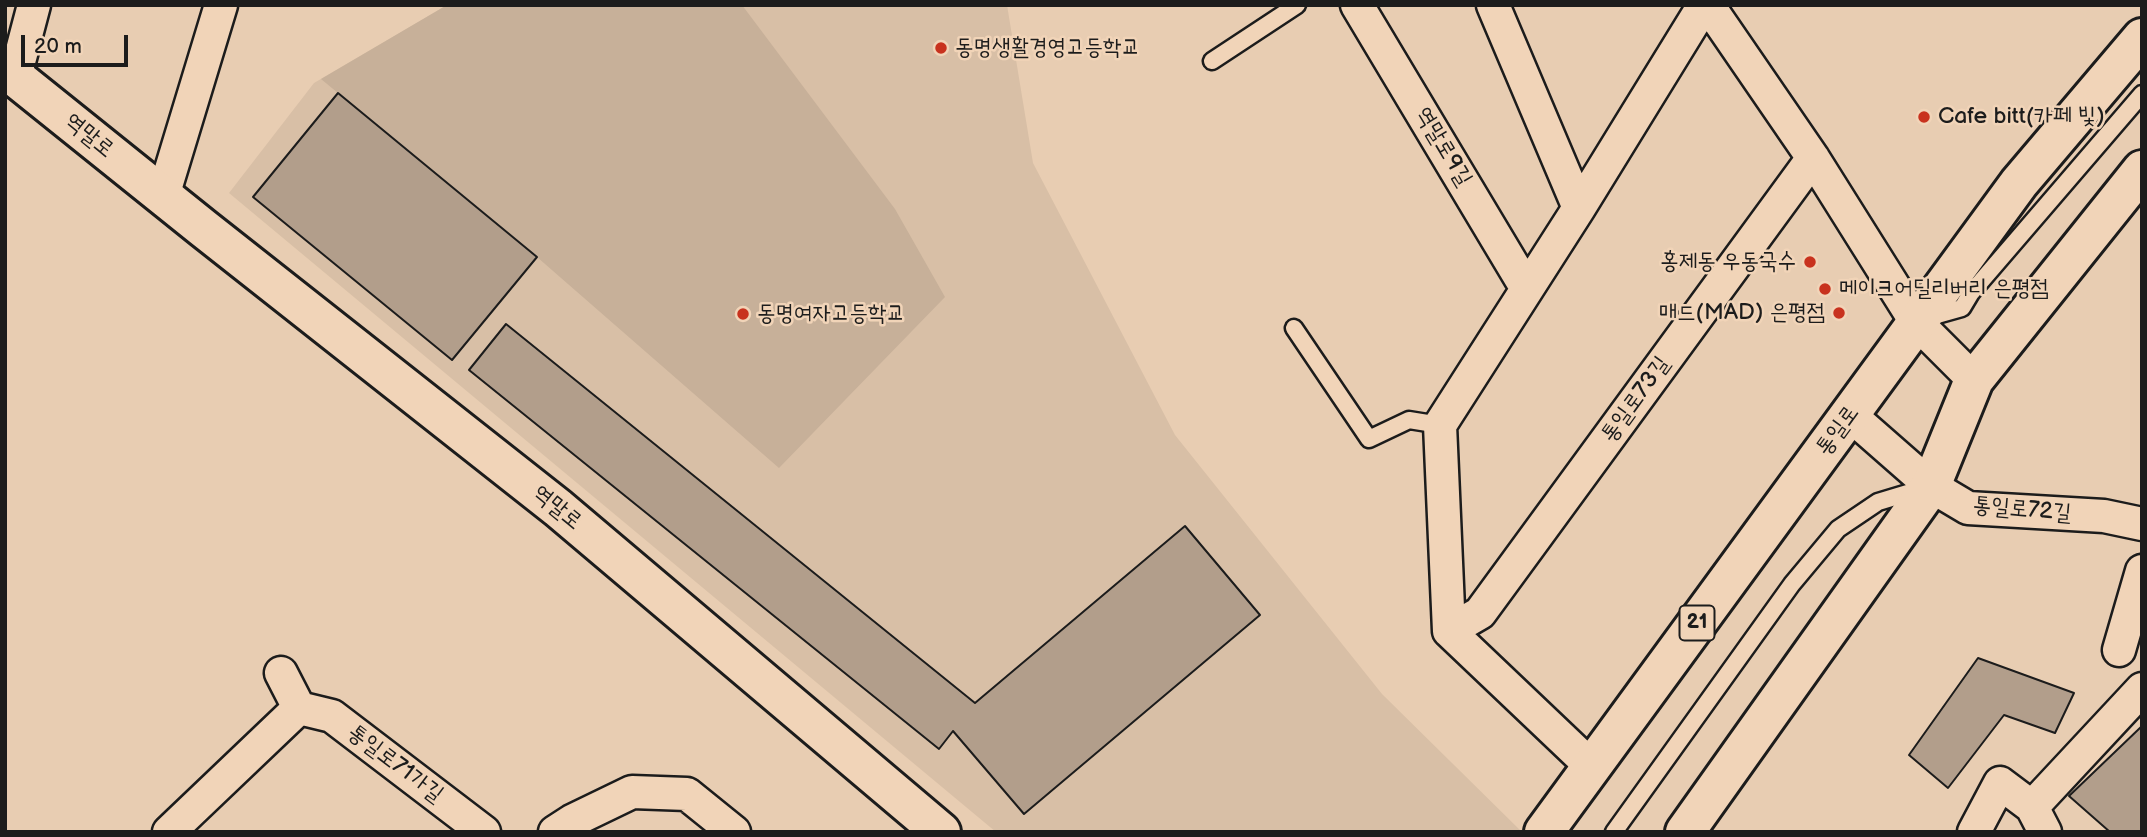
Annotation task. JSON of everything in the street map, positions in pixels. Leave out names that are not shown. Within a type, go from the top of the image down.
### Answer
[{"type":"main road","name":"통일로","points":[[1544,832],[2019,183],[2142,38]]},
{"type":"main road","name":"역말로","points":[[10,73],[558,508],[941,832]]},
{"type":"main road","points":[[1685,832],[1931,486],[1974,380],[2142,170]]},
{"type":"street","name":"역말로","points":[[10,73],[34,5]]},
{"type":"street","points":[[163,196],[221,5]]},
{"type":"street","name":"역말로9길","points":[[1357,5],[1527,289]]},
{"type":"street","points":[[1493,5],[1579,208]]},
{"type":"street","points":[[1591,766],[1449,631],[1440,425],[1706,5],[1813,158],[1916,322],[1974,380]]},
{"type":"street","name":"통일로73길","points":[[1449,631],[1480,613],[1813,158]]},
{"type":"street","name":"통일로72길","points":[[1850,415],[1931,486],[1968,508],[2104,516],[2142,524]]},
{"type":"street","points":[[2119,650],[2142,572]]},
{"type":"street","points":[[169,832],[299,708],[281,673]]},
{"type":"street","points":[[1974,832],[2000,783],[2039,819],[2142,689]]},
{"type":"street","name":"통일로71가길","points":[[299,708],[332,716],[484,832]]},
{"type":"street","points":[[555,832],[632,792],[687,794],[734,832]]},
{"type":"lane","points":[[1212,61],[1297,5]]},
{"type":"lane","points":[[1916,322],[1962,308],[1971,293],[2142,94]]},
{"type":"lane","points":[[1294,328],[1369,439],[1409,420],[1440,425]]},
{"type":"lane","points":[[1614,832],[1792,584],[1838,529],[1878,502],[1931,486]]},
{"type":"shaded area","name":"동명여자고등학교","points":[[447,5],[1007,5],[1033,163],[1175,435],[1382,694],[1522,832],[996,832],[229,193],[314,83]]},
{"type":"shaded area","points":[[447,5],[742,5],[895,209],[945,297],[779,468],[537,257],[321,79]]},
{"type":"building","points":[[338,93],[537,257],[452,360],[253,197]]},
{"type":"building","points":[[506,324],[975,703],[1185,526],[1260,615],[1024,814],[953,731],[939,749],[469,370]]},
{"type":"building","points":[[1978,658],[2074,693],[2055,733],[2004,715],[1948,788],[1909,755]]},
{"type":"building","points":[[2142,726],[2142,832],[2110,832],[2069,796]]},
{"type":"place","name":"동명생활경영고등학교","points":[[941,48]]},
{"type":"place","name":"Cafe bitt(카페 빛)","points":[[1924,117]]},
{"type":"place","name":"홍제동 우동국수","points":[[1810,262]]},
{"type":"place","name":"메이크어딜리버리 은평점","points":[[1825,289]]},
{"type":"place","name":"매드(MAD) 은평점","points":[[1839,313]]},
{"type":"place","name":"동명여자고등학교","points":[[743,314]]}]
